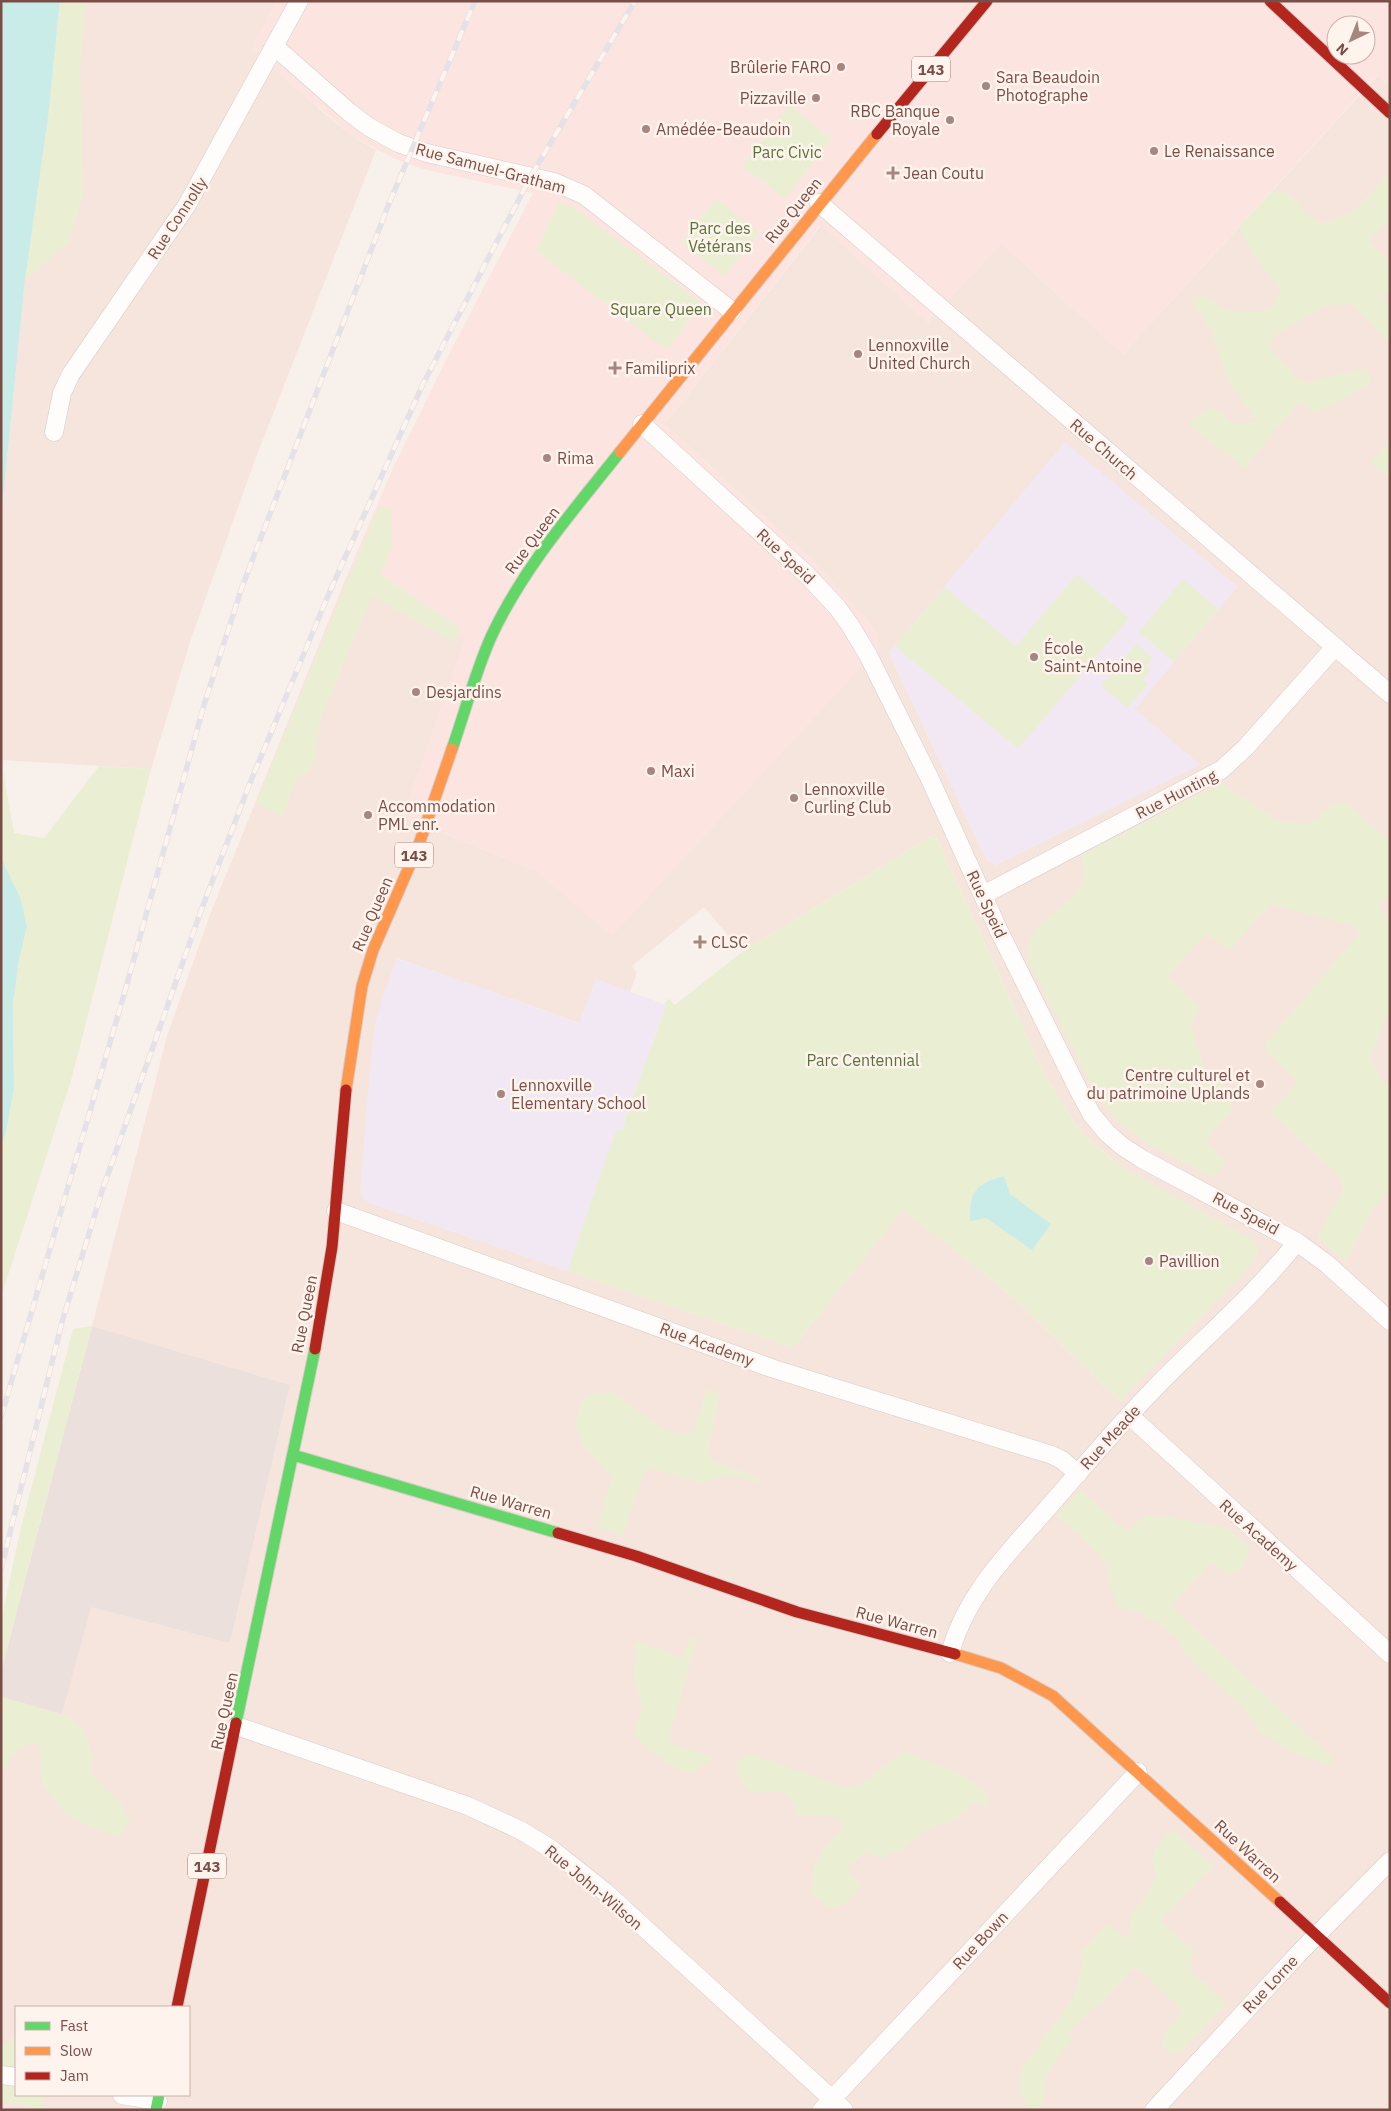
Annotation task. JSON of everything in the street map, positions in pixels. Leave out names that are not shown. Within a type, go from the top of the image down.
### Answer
[{"type":"main road","name":"Rue Queen","points":[[177,2006],[322,1315],[336,1211],[348,1066],[362,986],[373,950],[418,844],[491,638],[502,614],[532,565],[642,424],[819,204],[988,1]]},
{"type":"main road","points":[[1270,1],[1390,113]]},
{"type":"main road","name":"Rue Warren","points":[[293,1455],[627,1554],[797,1612],[1000,1668],[1041,1689],[1069,1710],[1390,2003]]},
{"type":"street","name":"Rue Connolly","points":[[54,432],[62,393],[71,374],[187,205],[299,1]]},
{"type":"street","name":"Rue Samuel-Gratham","points":[[274,46],[349,112],[368,126],[398,143],[427,153],[554,182],[584,195],[732,311]]},
{"type":"street","name":"Rue Church","points":[[819,204],[1334,648],[1390,694]]},
{"type":"street","name":"Rue Speid","points":[[642,424],[792,561],[837,607],[868,655],[1080,1093],[1092,1115],[1107,1133],[1142,1159],[1297,1242],[1326,1264],[1390,1321]]},
{"type":"street","name":"Rue Hunting","points":[[983,895],[1222,770],[1246,747],[1334,648]]},
{"type":"street","name":"Rue Academy","points":[[336,1211],[774,1369],[1052,1455],[1062,1460],[1078,1474]]},
{"type":"street","name":"Rue Meade","points":[[950,1653],[963,1617],[982,1585],[1129,1415],[1269,1274],[1297,1242]]},
{"type":"street","name":"Rue Academy","points":[[1129,1415],[1390,1654]]},
{"type":"street","name":"Rue John-Wilson","points":[[237,1726],[468,1806],[522,1831],[550,1849],[604,1891],[833,2106]]},
{"type":"street","name":"Rue Bown","points":[[833,2106],[1138,1772]]},
{"type":"street","name":"Rue Lorne","points":[[1154,2110],[1316,1936],[1390,1861]]},
{"type":"street","points":[[1,2075],[15,2077]]},
{"type":"street","points":[[127,2096],[158,2102]]},
{"type":"shaded area","points":[[60,1],[277,1],[252,48],[325,114],[354,137],[376,150],[255,460],[191,639],[151,769],[1,760],[1,519],[25,280],[48,117]]},
{"type":"shaded area","points":[[277,1],[1390,1],[1390,86],[1377,75],[1123,354],[1001,243],[928,323],[820,225],[665,424],[811,559],[869,621],[882,645],[612,936],[538,872],[403,817],[466,637],[348,573],[392,470],[448,356],[533,193],[423,169],[395,159],[354,137],[282,77],[252,48]]},
{"type":"shaded area","points":[[1378,75],[1390,86],[1390,2110],[1,2110],[1,1697],[62,1713],[91,1606],[230,1643],[290,1385],[92,1326],[167,1036],[211,912],[348,573],[466,637],[403,817],[538,872],[612,935],[881,645],[869,621],[811,559],[665,424],[821,225],[928,323],[1001,243],[1123,354]],"holes":[[[1065,443],[1237,587],[1134,709],[1199,764],[996,865],[988,861],[889,653]],[[935,834],[1046,1077],[1077,1126],[1121,1167],[1256,1258],[1120,1402],[1014,1298],[903,1209],[793,1348],[369,1203],[397,958],[580,1023],[596,979],[630,992],[637,973],[632,966],[704,907],[742,952]]]},
{"type":"shaded area","name":"École Saint-Antoine","points":[[1065,442],[1237,587],[1135,709],[1200,765],[996,865],[988,861],[983,853],[889,653]]},
{"type":"shaded area","name":"Lennoxville Elementary School","points":[[397,958],[579,1023],[596,979],[666,1005],[621,1132],[616,1131],[567,1271],[369,1203],[362,1198],[360,1191],[375,1024]]},
{"type":"shaded area","points":[[92,1326],[290,1385],[230,1643],[91,1607],[62,1714],[1,1697],[1,1671]]},
{"type":"green space","points":[[60,1],[86,1],[80,65],[83,194],[69,242],[25,280],[48,117]]},
{"type":"green space","name":"Parc Civic","points":[[789,105],[832,139],[785,199],[742,166]]},
{"type":"green space","points":[[1390,171],[1390,219],[1368,242],[1390,261],[1390,288],[1383,296],[1386,304],[1390,304],[1390,344],[1352,304],[1326,305],[1275,335],[1269,346],[1298,379],[1305,383],[1367,368],[1371,382],[1330,407],[1315,412],[1300,402],[1244,468],[1188,424],[1206,409],[1216,409],[1235,425],[1257,422],[1229,382],[1212,333],[1191,298],[1202,295],[1224,310],[1260,312],[1275,305],[1281,291],[1250,250],[1239,227],[1273,190],[1289,194],[1306,213],[1320,223],[1332,221],[1360,205]]},
{"type":"green space","name":"Parc des Vétérans","points":[[716,198],[759,232],[724,276],[681,243]]},
{"type":"green space","name":"Square Queen","points":[[559,201],[579,211],[703,304],[666,350],[536,251]]},
{"type":"green space","points":[[1390,440],[1390,479],[1371,463]]},
{"type":"green space","points":[[379,506],[391,507],[392,547],[381,575],[460,628],[454,642],[372,596],[323,712],[316,742],[315,761],[307,772],[296,779],[283,816],[256,803]]},
{"type":"green space","points":[[1077,574],[1129,618],[1018,749],[895,646],[944,587],[1016,646]]},
{"type":"green space","points":[[1183,579],[1218,609],[1174,662],[1139,632]]},
{"type":"green space","points":[[1136,644],[1153,658],[1147,666],[1151,670],[1143,680],[1148,684],[1128,708],[1101,686]]},
{"type":"green space","points":[[1,760],[14,833],[44,838],[99,766],[151,769],[72,1077],[1,1297],[1,1145],[6,1133],[14,1088],[13,1003],[19,960],[27,926],[1,858]]},
{"type":"green space","points":[[1221,783],[1279,822],[1312,823],[1334,804],[1347,803],[1390,842],[1390,893],[1378,906],[1390,918],[1390,1012],[1386,1016],[1370,1060],[1384,1083],[1390,1085],[1390,1190],[1371,1211],[1346,1262],[1317,1238],[1343,1190],[1339,1176],[1270,1112],[1297,1082],[1267,1052],[1266,1043],[1359,934],[1353,925],[1270,904],[1229,951],[1207,933],[1167,976],[1200,1007],[1191,1026],[1205,1071],[1223,1080],[1233,1109],[1205,1142],[1226,1162],[1213,1177],[1149,1145],[1117,1121],[1093,1089],[1028,960],[1028,949],[1035,931],[1048,917],[1071,898],[1082,882],[1084,877],[1081,855]]},
{"type":"green space","name":"Parc Centennial","points":[[935,834],[1046,1077],[1077,1126],[1121,1167],[1250,1238],[1257,1247],[1258,1253],[1253,1263],[1120,1402],[1014,1298],[903,1210],[793,1348],[567,1271],[616,1130],[621,1132],[666,1005],[664,1003],[669,999],[675,1005],[742,952]]},
{"type":"green space","points":[[92,1326],[1,1671],[1,1621],[21,1527],[73,1329]]},
{"type":"green space","points":[[707,1388],[720,1395],[708,1452],[714,1462],[757,1476],[762,1483],[738,1477],[721,1478],[699,1483],[655,1469],[643,1473],[623,1536],[598,1527],[612,1476],[582,1445],[576,1426],[579,1405],[591,1393],[614,1393],[668,1432],[688,1434],[695,1428]]},
{"type":"green space","points":[[1080,1490],[1128,1532],[1142,1517],[1163,1516],[1227,1528],[1249,1547],[1245,1561],[1238,1571],[1229,1576],[1212,1561],[1171,1606],[1332,1758],[1330,1765],[1287,1750],[1261,1732],[1242,1708],[1184,1653],[1178,1639],[1160,1624],[1136,1611],[1121,1609],[1112,1593],[1106,1565],[1083,1538],[1056,1516]]},
{"type":"green space","points":[[697,1637],[670,1735],[672,1745],[713,1757],[693,1773],[669,1764],[654,1754],[634,1735],[642,1708],[634,1678],[636,1645],[639,1642],[683,1658],[689,1639]]},
{"type":"green space","points":[[1,1697],[62,1714],[72,1719],[84,1730],[93,1757],[89,1772],[122,1805],[130,1822],[120,1837],[98,1830],[65,1814],[42,1783],[39,1747],[33,1741],[14,1755],[1,1774]]},
{"type":"green space","points":[[904,1751],[966,1777],[990,1796],[988,1805],[975,1803],[955,1820],[936,1826],[921,1834],[904,1849],[882,1858],[866,1853],[850,1864],[848,1872],[862,1886],[843,1906],[829,1907],[813,1895],[813,1874],[818,1858],[843,1828],[838,1817],[798,1814],[790,1797],[783,1791],[750,1793],[738,1774],[735,1763],[748,1753],[842,1787],[860,1786]]},
{"type":"green space","points":[[1173,1829],[1213,1866],[1161,1921],[1195,1951],[1190,1960],[1192,1972],[1226,2004],[1184,2050],[1171,2054],[1162,2046],[1165,2031],[1181,2014],[1180,2009],[1142,1971],[1133,1968],[1104,2001],[1091,2009],[1068,2034],[1073,2040],[1051,2068],[1044,2091],[1044,2102],[1035,2109],[1027,2106],[1019,2090],[1021,2069],[1074,1997],[1082,1964],[1080,1954],[1109,1924],[1126,1939],[1131,1930],[1129,1917],[1147,1894],[1156,1875],[1153,1860],[1156,1849]]},
{"type":"green space","points":[[15,2035],[15,2096],[45,2096],[42,2110],[1,2100],[1,2043],[7,2044]]},
{"type":"water","points":[[1,1],[60,1],[48,117],[25,280],[1,519]]},
{"type":"water","points":[[1,858],[20,897],[27,926],[19,960],[13,1003],[14,1088],[6,1133],[1,1145]]},
{"type":"water","points":[[1004,1176],[1010,1194],[1051,1224],[1032,1250],[986,1218],[970,1221],[971,1202],[976,1190],[987,1182]]},
{"type":"railway","points":[[1,1417],[125,991],[204,705],[242,587],[388,206],[475,1]]},
{"type":"railway","points":[[1,1569],[62,1322],[102,1191],[202,908],[250,783],[330,591],[423,384],[531,176],[635,1]]},
{"type":"traffic: fast","points":[[452,749],[480,664],[491,637],[518,587],[567,518],[620,452]]},
{"type":"traffic: fast","points":[[236,1723],[315,1349]]},
{"type":"traffic: fast","points":[[293,1455],[558,1533]]},
{"type":"traffic: fast","points":[[156,2110],[159,2096]]},
{"type":"traffic: slow","points":[[620,452],[877,134]]},
{"type":"traffic: slow","points":[[346,1090],[362,986],[373,950],[419,844],[452,749]]},
{"type":"traffic: slow","points":[[955,1654],[1001,1668],[1053,1696],[1280,1902]]},
{"type":"traffic: jam","points":[[877,134],[987,1]]},
{"type":"traffic: jam","points":[[1270,1],[1390,113]]},
{"type":"traffic: jam","points":[[315,1349],[332,1247],[346,1090]]},
{"type":"traffic: jam","points":[[558,1533],[636,1556],[797,1612],[955,1654]]},
{"type":"traffic: jam","points":[[177,2006],[236,1723]]},
{"type":"traffic: jam","points":[[1280,1902],[1390,2003]]},
{"type":"place","name":"Brûlerie FARO","points":[[841,67]]},
{"type":"place","name":"Sara Beaudoin Photographe","points":[[986,86]]},
{"type":"place","name":"Pizzaville","points":[[816,98]]},
{"type":"place","name":"RBC Banque Royale","points":[[950,120]]},
{"type":"place","name":"Amédée-Beaudoin","points":[[646,129]]},
{"type":"place","name":"Le Renaissance","points":[[1154,151]]},
{"type":"place","name":"Jean Coutu","points":[[893,173]]},
{"type":"place","name":"Lennoxville United Church","points":[[858,354]]},
{"type":"place","name":"Familiprix","points":[[615,368]]},
{"type":"place","name":"Rima","points":[[547,458]]},
{"type":"place","name":"École Saint-Antoine","points":[[1034,657]]},
{"type":"place","name":"Desjardins","points":[[416,692]]},
{"type":"place","name":"Maxi","points":[[651,771]]},
{"type":"place","name":"Lennoxville Curling Club","points":[[794,798]]},
{"type":"place","name":"Accommodation PML enr.","points":[[368,815]]},
{"type":"place","name":"CLSC","points":[[700,942]]},
{"type":"place","name":"Centre culturel et du patrimoine Uplands","points":[[1260,1084]]},
{"type":"place","name":"Lennoxville Elementary School","points":[[501,1094]]},
{"type":"place","name":"Pavillion","points":[[1149,1261]]}]
